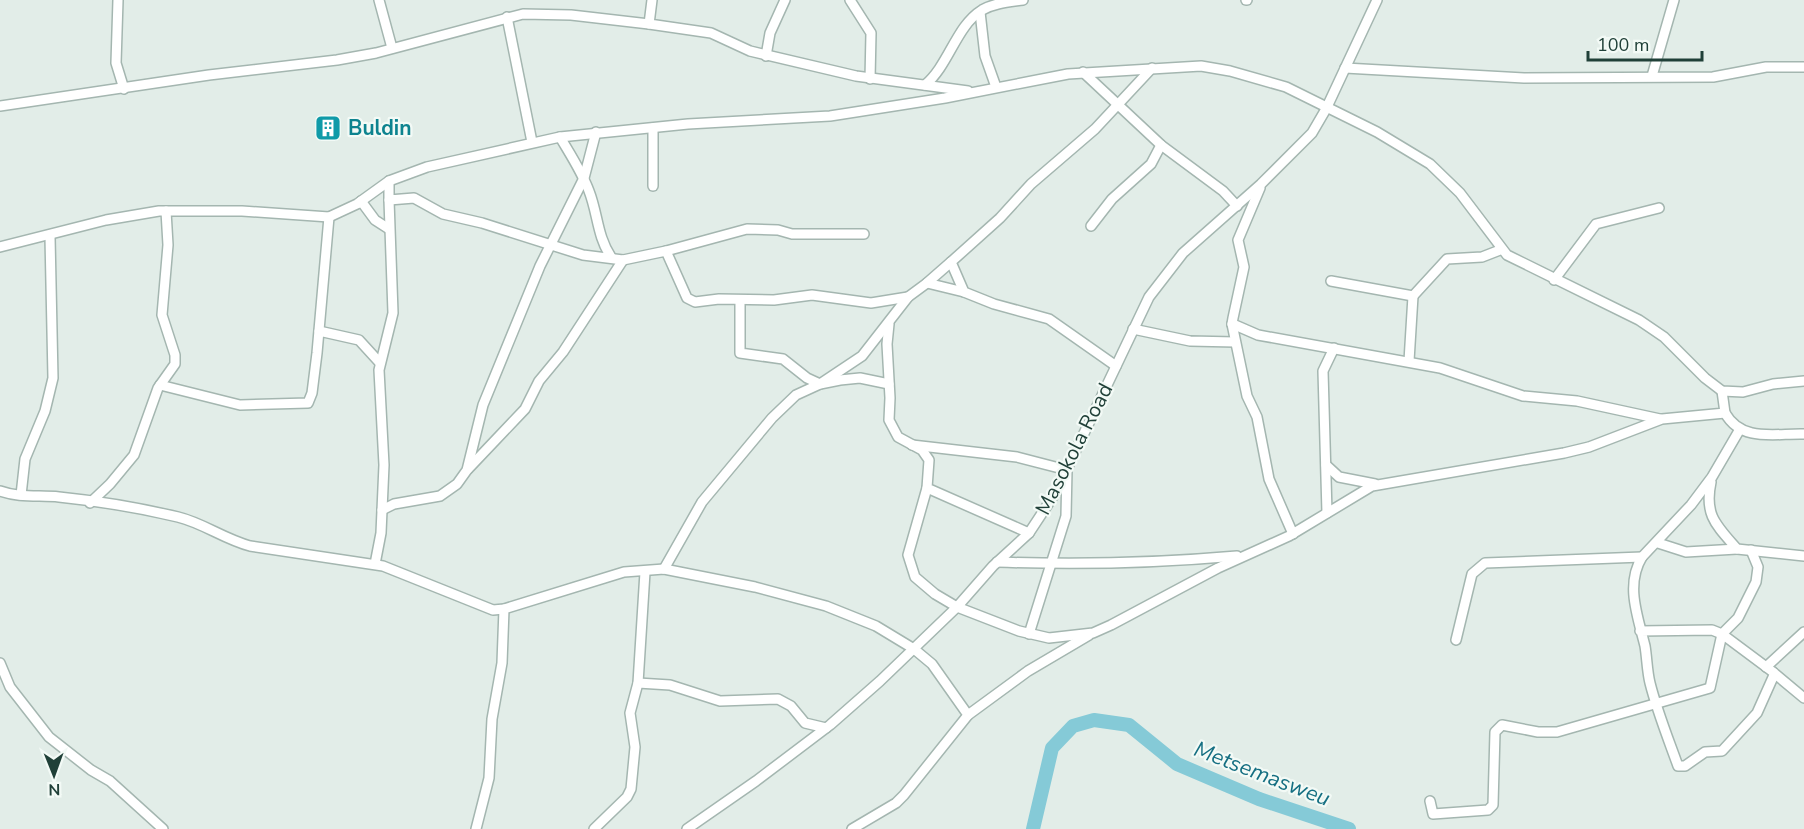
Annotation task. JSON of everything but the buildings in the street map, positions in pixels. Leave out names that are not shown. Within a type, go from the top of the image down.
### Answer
[{"type":"street","points":[[118,0],[116,63],[124,89]]},
{"type":"street","points":[[379,0],[392,48]]},
{"type":"street","points":[[649,24],[652,0]]},
{"type":"street","points":[[766,56],[770,33],[785,0]]},
{"type":"street","points":[[850,0],[871,33],[870,79]]},
{"type":"street","points":[[925,85],[940,71],[972,20],[980,12],[1000,4],[1023,0]]},
{"type":"street","name":"Masokola Road","points":[[687,829],[756,782],[826,728],[914,649],[957,607],[997,562],[1029,533],[1041,517],[1067,470],[1149,297],[1183,253],[1299,147],[1326,109],[1377,0]]},
{"type":"street","points":[[1652,76],[1674,0]]},
{"type":"street","points":[[980,12],[985,56],[996,87]]},
{"type":"street","points":[[0,106],[209,75],[321,62],[392,48],[507,17],[548,14],[711,33],[766,56],[870,79],[973,92]]},
{"type":"street","points":[[507,17],[532,142]]},
{"type":"street","points":[[0,247],[50,237],[115,218],[166,211],[242,211],[329,217],[361,201],[388,181],[427,168],[560,137],[596,132],[830,116],[1083,72],[1201,66],[1230,71],[1286,87],[1326,109],[1377,132],[1437,169],[1460,193],[1500,250],[1554,280],[1639,320],[1664,338],[1704,378],[1722,391],[1743,392],[1773,384],[1804,381]]},
{"type":"street","points":[[1345,68],[1524,78],[1713,76],[1766,67],[1804,67]]},
{"type":"street","points":[[664,569],[702,502],[772,418],[796,395],[851,366],[889,324],[909,297],[1000,218],[1036,178],[1095,129],[1152,68]]},
{"type":"street","points":[[1083,72],[1161,145],[1223,191],[1237,206]]},
{"type":"street","points":[[653,128],[654,186]]},
{"type":"street","points":[[467,470],[483,405],[549,245],[584,178],[596,132]]},
{"type":"street","points":[[560,137],[584,178],[593,204],[597,228],[611,257]]},
{"type":"street","points":[[1091,226],[1112,199],[1150,164],[1161,145]]},
{"type":"street","points":[[375,564],[383,493],[384,442],[380,363],[393,313],[388,181]]},
{"type":"street","points":[[1261,184],[1238,240],[1244,267],[1232,324],[1247,396],[1257,417],[1269,479],[1293,534]]},
{"type":"street","points":[[389,200],[414,198],[443,214],[482,223],[583,255],[623,260],[747,229],[778,230],[792,234],[864,234]]},
{"type":"street","points":[[361,201],[375,220],[389,229]]},
{"type":"street","points":[[1554,280],[1596,224],[1659,208]]},
{"type":"street","points":[[90,503],[134,456],[160,385],[172,370],[175,359],[162,315],[168,245],[166,211]]},
{"type":"street","points":[[160,385],[240,405],[308,403],[312,393],[319,331],[329,217]]},
{"type":"street","points":[[21,495],[25,459],[45,411],[53,378],[50,237]]},
{"type":"street","points":[[1409,361],[1413,296],[1447,259],[1482,257],[1500,250]]},
{"type":"street","points":[[666,251],[684,292],[691,300],[740,300],[812,295],[871,303],[909,297]]},
{"type":"street","points":[[382,510],[399,503],[440,496],[457,484],[467,470],[525,409],[539,381],[563,352],[623,260]]},
{"type":"street","points":[[951,262],[964,292]]},
{"type":"street","points":[[1331,281],[1413,296]]},
{"type":"street","points":[[927,283],[964,292],[994,304],[1049,319],[1116,366]]},
{"type":"street","points":[[740,300],[740,353],[783,359],[807,378],[820,384],[860,378],[889,384]]},
{"type":"street","points":[[889,324],[887,344],[891,426],[898,437],[922,450],[929,460],[927,488],[909,560],[915,577],[924,586],[957,607],[1029,634],[1049,638],[1093,633]]},
{"type":"street","points":[[1232,324],[1258,335],[1440,368],[1523,396],[1577,401],[1662,419]]},
{"type":"street","points":[[1132,329],[1190,340],[1235,342]]},
{"type":"street","points":[[319,331],[360,340],[380,363]]},
{"type":"street","points":[[1327,513],[1323,371],[1334,348]]},
{"type":"street","points":[[1722,391],[1725,413],[1732,424],[1740,429],[1761,435],[1804,434]]},
{"type":"street","points":[[1326,465],[1340,477],[1375,484],[1564,453],[1589,447],[1662,419],[1725,413]]},
{"type":"street","points":[[1740,429],[1712,477],[1658,543],[1642,557],[1637,566],[1636,618],[1656,702],[1678,766],[1683,767],[1705,752],[1722,751],[1757,713],[1774,673]]},
{"type":"street","points":[[912,445],[1017,458],[1067,470],[1066,516],[1049,564],[1029,634]]},
{"type":"street","points":[[1712,477],[1708,496],[1709,512],[1737,549]]},
{"type":"street","points":[[852,829],[896,803],[968,715],[1028,671],[1093,633],[1246,555],[1293,534],[1375,484]]},
{"type":"street","points":[[927,488],[1029,533]]},
{"type":"street","points":[[0,491],[56,497],[177,516],[202,525],[229,540],[250,546],[375,564],[408,574],[493,610],[504,609],[606,576],[664,569],[755,587],[826,606],[876,626],[914,649],[946,681],[968,715]]},
{"type":"street","points":[[383,493],[399,503]]},
{"type":"street","points":[[1658,543],[1686,552],[1737,549],[1804,555]]},
{"type":"street","points":[[1430,801],[1433,814],[1488,810],[1493,805],[1495,732],[1502,725],[1538,732],[1557,732],[1710,688],[1722,634],[1738,618],[1756,582],[1758,567],[1751,550]]},
{"type":"street","points":[[997,562],[1157,563],[1246,555]]},
{"type":"street","points":[[1456,640],[1472,574],[1485,563],[1642,557]]},
{"type":"street","points":[[594,829],[627,797],[631,789],[635,747],[630,713],[638,683],[645,572]]},
{"type":"street","points":[[476,829],[489,778],[492,719],[502,663],[504,609]]},
{"type":"street","points":[[1640,630],[1712,630],[1722,634],[1804,698]]},
{"type":"street","points":[[1766,667],[1804,632]]},
{"type":"street","points":[[0,663],[10,687],[49,737],[91,770],[110,781],[163,829]]},
{"type":"street","points":[[638,683],[677,687],[720,701],[778,699],[791,706],[805,723],[826,728]]},
{"type":"waterway","name":"Metsemasweu","points":[[1033,829],[1052,748],[1073,726],[1094,720],[1129,725],[1177,764],[1259,799],[1349,829]]},
{"type":"place","name":"Buldin","points":[[328,128]]}]
